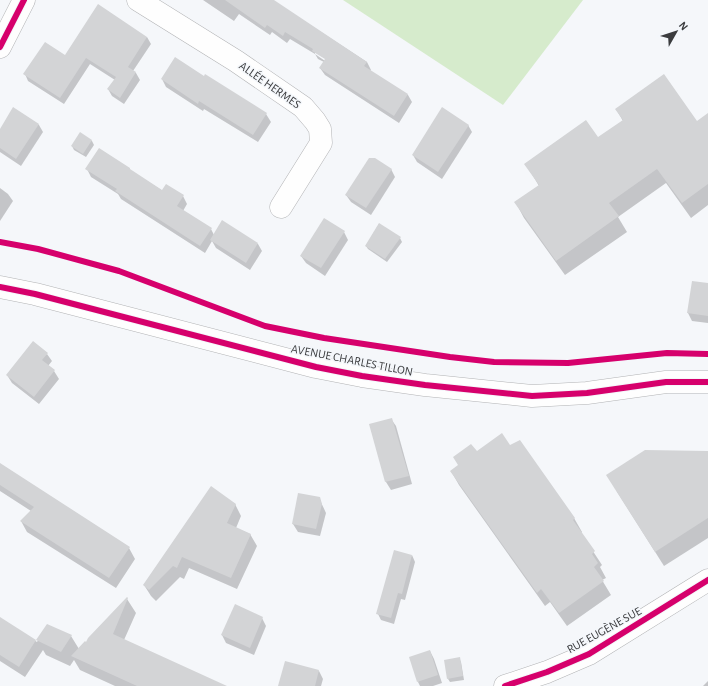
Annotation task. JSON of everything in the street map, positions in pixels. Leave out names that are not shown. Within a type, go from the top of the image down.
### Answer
[{"type":"street","points":[[0,47],[24,0]]},
{"type":"street","name":"ALLÉE HERMES","points":[[138,0],[236,61],[303,107],[320,129],[321,143],[280,207]]},
{"type":"street","name":"AVENUE CHARLES TILLON","points":[[0,287],[34,294],[316,367],[362,376],[425,385],[532,396],[587,393],[666,382],[708,382]]},
{"type":"street","name":"RUE EUGÈNE SUE","points":[[505,686],[547,672],[589,654],[708,580]]},
{"type":"green space","points":[[343,0],[583,0],[503,105]]},
{"type":"building","points":[[225,0],[274,0],[367,62],[364,66],[408,94],[394,116],[319,68],[325,59],[312,51],[313,49],[285,32],[283,36],[267,25],[265,28]]},
{"type":"building","points":[[98,4],[147,37],[128,67],[136,72],[120,98],[107,89],[116,77],[86,58],[60,98],[23,74],[45,42],[65,55]]},
{"type":"building","points":[[175,57],[267,113],[253,135],[199,101],[198,104],[161,79]]},
{"type":"building","points":[[664,74],[697,121],[708,113],[708,184],[682,203],[657,169],[609,203],[619,216],[556,261],[514,202],[539,185],[524,164],[586,120],[598,137],[623,120],[615,109]]},
{"type":"building","points":[[13,107],[39,124],[16,159],[0,148],[0,129]]},
{"type":"building","points":[[442,107],[469,125],[438,172],[412,155]]},
{"type":"building","points":[[80,132],[92,140],[83,154],[71,146]]},
{"type":"building","points":[[99,148],[162,190],[166,184],[184,195],[177,206],[212,228],[200,246],[115,191],[117,189],[85,169]]},
{"type":"building","points":[[369,158],[375,158],[392,169],[366,208],[345,195]]},
{"type":"building","points":[[324,218],[345,231],[321,268],[300,256]]},
{"type":"building","points":[[222,220],[258,243],[246,263],[210,240]]},
{"type":"building","points":[[379,223],[401,237],[385,259],[365,246]]},
{"type":"building","points":[[692,281],[708,283],[708,316],[687,313]]},
{"type":"building","points":[[33,341],[48,353],[42,360],[55,370],[34,397],[6,375]]},
{"type":"building","points":[[392,418],[409,476],[385,482],[369,424]]},
{"type":"building","points":[[502,433],[510,445],[520,440],[575,518],[573,520],[595,551],[592,554],[598,563],[594,567],[604,581],[559,613],[541,589],[537,593],[450,471],[458,465],[453,457],[471,444],[477,451]]},
{"type":"building","points":[[645,450],[708,451],[708,518],[655,552],[606,475]]},
{"type":"building","points":[[0,463],[130,547],[109,578],[20,521],[34,507],[0,485]]},
{"type":"building","points":[[211,486],[236,504],[227,523],[251,534],[231,578],[182,557],[177,568],[173,566],[149,590],[143,585]]},
{"type":"building","points":[[298,493],[320,497],[322,504],[316,529],[292,524]]},
{"type":"building","points":[[394,550],[412,555],[402,594],[398,593],[391,618],[376,614]]},
{"type":"building","points":[[127,597],[128,598],[113,634],[227,686],[137,686],[71,656],[85,641],[86,642],[88,638]]},
{"type":"building","points":[[235,604],[263,617],[250,648],[221,635]]},
{"type":"building","points":[[0,617],[36,640],[19,667],[0,655]]},
{"type":"building","points":[[47,624],[72,635],[61,652],[36,640]]},
{"type":"building","points":[[430,650],[438,675],[417,682],[409,657]]},
{"type":"building","points":[[460,657],[463,676],[447,679],[444,660]]},
{"type":"building","points":[[285,661],[319,670],[315,686],[278,686]]},
{"type":"cycle path","points":[[0,47],[24,0]]},
{"type":"cycle path","points":[[0,242],[38,249],[119,271],[265,326],[324,338],[494,362],[568,363],[667,353],[708,354]]},
{"type":"cycle path","points":[[0,287],[35,294],[316,367],[362,376],[425,385],[532,396],[587,393],[666,382],[708,382]]},
{"type":"cycle path","points":[[505,686],[547,672],[589,654],[708,580]]}]
